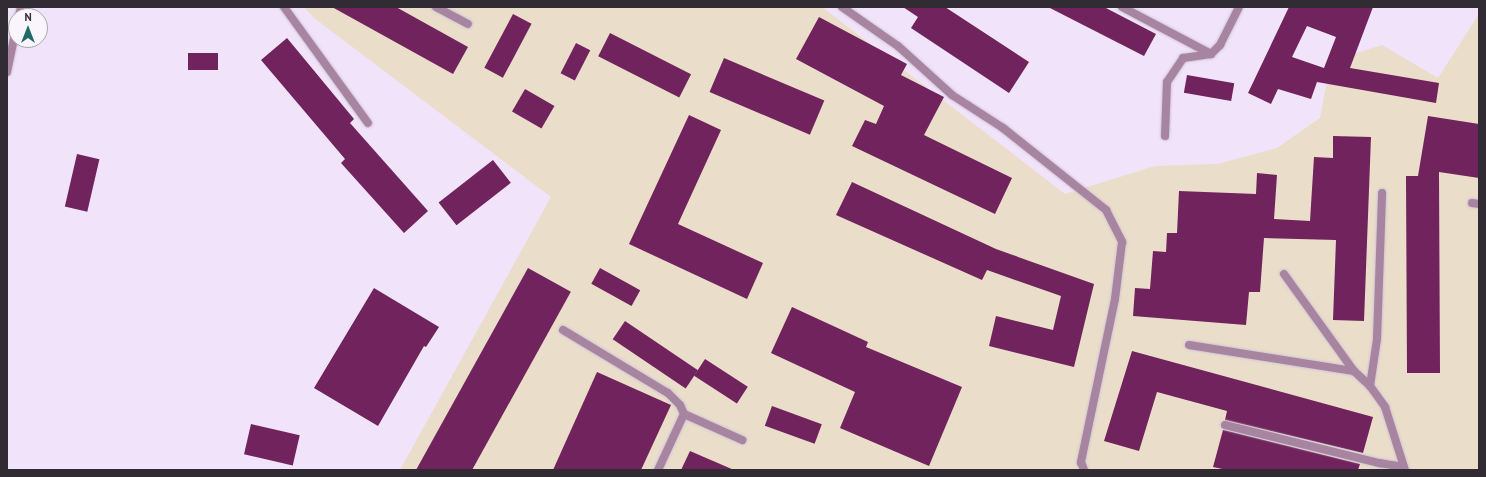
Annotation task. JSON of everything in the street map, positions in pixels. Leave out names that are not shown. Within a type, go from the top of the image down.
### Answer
[{"type":"street","points":[[284,7],[368,123]]},
{"type":"street","points":[[436,7],[468,24]]},
{"type":"street","points":[[842,7],[898,46],[952,95],[1003,128],[1106,210],[1122,242],[1115,299],[1081,462],[1084,470]]},
{"type":"street","points":[[1122,7],[1211,54]]},
{"type":"street","points":[[1165,136],[1167,82],[1183,58],[1211,54],[1220,44],[1239,7]]},
{"type":"street","points":[[7,72],[12,48]]},
{"type":"street","points":[[1370,386],[1377,339],[1382,193]]},
{"type":"street","points":[[1225,425],[1405,468],[1385,406],[1370,386],[1354,371],[1284,274]]},
{"type":"street","points":[[562,330],[668,393],[680,405],[684,414],[742,440]]},
{"type":"street","points":[[1189,345],[1354,371]]},
{"type":"street","points":[[658,470],[684,414]]},
{"type":"shaded area","points":[[304,7],[822,7],[1065,194],[1155,166],[1218,164],[1277,148],[1320,118],[1331,61],[1382,45],[1438,78],[1479,14],[1479,470],[400,470],[551,197],[314,18]]},
{"type":"building","points":[[332,7],[396,7],[468,47],[453,74]]},
{"type":"building","points":[[903,7],[945,7],[1029,62],[1009,93],[911,28],[918,17]]},
{"type":"building","points":[[1048,7],[1104,7],[1156,34],[1144,56]]},
{"type":"building","points":[[1289,7],[1373,7],[1350,68],[1439,83],[1436,103],[1317,82],[1311,99],[1278,89],[1271,104],[1248,93]],"holes":[[[1307,26],[1336,37],[1324,68],[1292,57]]]},
{"type":"building","points":[[513,14],[532,24],[503,78],[484,68]]},
{"type":"building","points":[[819,17],[907,64],[901,75],[944,97],[924,135],[1012,178],[995,214],[852,146],[865,120],[876,124],[884,106],[796,59]]},
{"type":"building","points":[[610,33],[691,74],[679,97],[598,56]]},
{"type":"building","points":[[287,38],[354,119],[350,123],[428,211],[404,233],[341,163],[345,159],[261,60]]},
{"type":"building","points":[[576,43],[590,50],[575,81],[561,73]]},
{"type":"building","points":[[188,53],[218,53],[218,70],[188,70]]},
{"type":"building","points":[[724,58],[824,101],[810,135],[710,92]]},
{"type":"building","points":[[1187,75],[1234,83],[1231,101],[1184,93]]},
{"type":"building","points":[[525,89],[554,106],[541,129],[512,112]]},
{"type":"building","points":[[689,115],[721,130],[678,224],[763,263],[747,299],[629,244]]},
{"type":"building","points":[[1428,116],[1479,124],[1479,178],[1439,172],[1440,373],[1407,373],[1406,176],[1418,176]]},
{"type":"building","points":[[1333,136],[1371,137],[1364,321],[1333,320],[1336,240],[1264,238],[1260,292],[1249,292],[1246,325],[1133,316],[1135,288],[1150,289],[1153,251],[1166,252],[1167,233],[1177,233],[1179,191],[1256,194],[1257,173],[1277,175],[1274,219],[1310,221],[1314,157],[1333,158]]},
{"type":"building","points":[[77,154],[99,159],[87,212],[65,207]]},
{"type":"building","points":[[493,160],[511,183],[456,225],[439,202]]},
{"type":"building","points":[[852,182],[996,249],[1094,284],[1074,367],[989,346],[996,316],[1053,330],[1061,296],[987,270],[982,280],[836,215]]},
{"type":"building","points":[[528,268],[571,292],[472,470],[416,470]]},
{"type":"building","points":[[600,268],[640,290],[632,306],[591,284]]},
{"type":"building","points":[[374,288],[439,327],[426,347],[424,346],[378,426],[314,388]]},
{"type":"building","points":[[792,307],[868,342],[866,347],[962,387],[929,466],[840,428],[855,392],[771,353]]},
{"type":"building","points":[[625,321],[698,370],[686,388],[613,339]]},
{"type":"building","points":[[1132,351],[1373,417],[1363,453],[1225,420],[1227,411],[1157,392],[1139,451],[1104,441]]},
{"type":"building","points":[[705,359],[748,387],[737,404],[694,376]]},
{"type":"building","points":[[597,372],[671,405],[641,470],[553,470]]},
{"type":"building","points":[[772,406],[822,424],[815,444],[765,426]]},
{"type":"building","points":[[251,424],[300,435],[293,465],[244,454]]},
{"type":"building","points":[[1223,430],[1360,464],[1358,470],[1227,470],[1213,467]]},
{"type":"building","points":[[690,451],[734,470],[681,470]]}]
